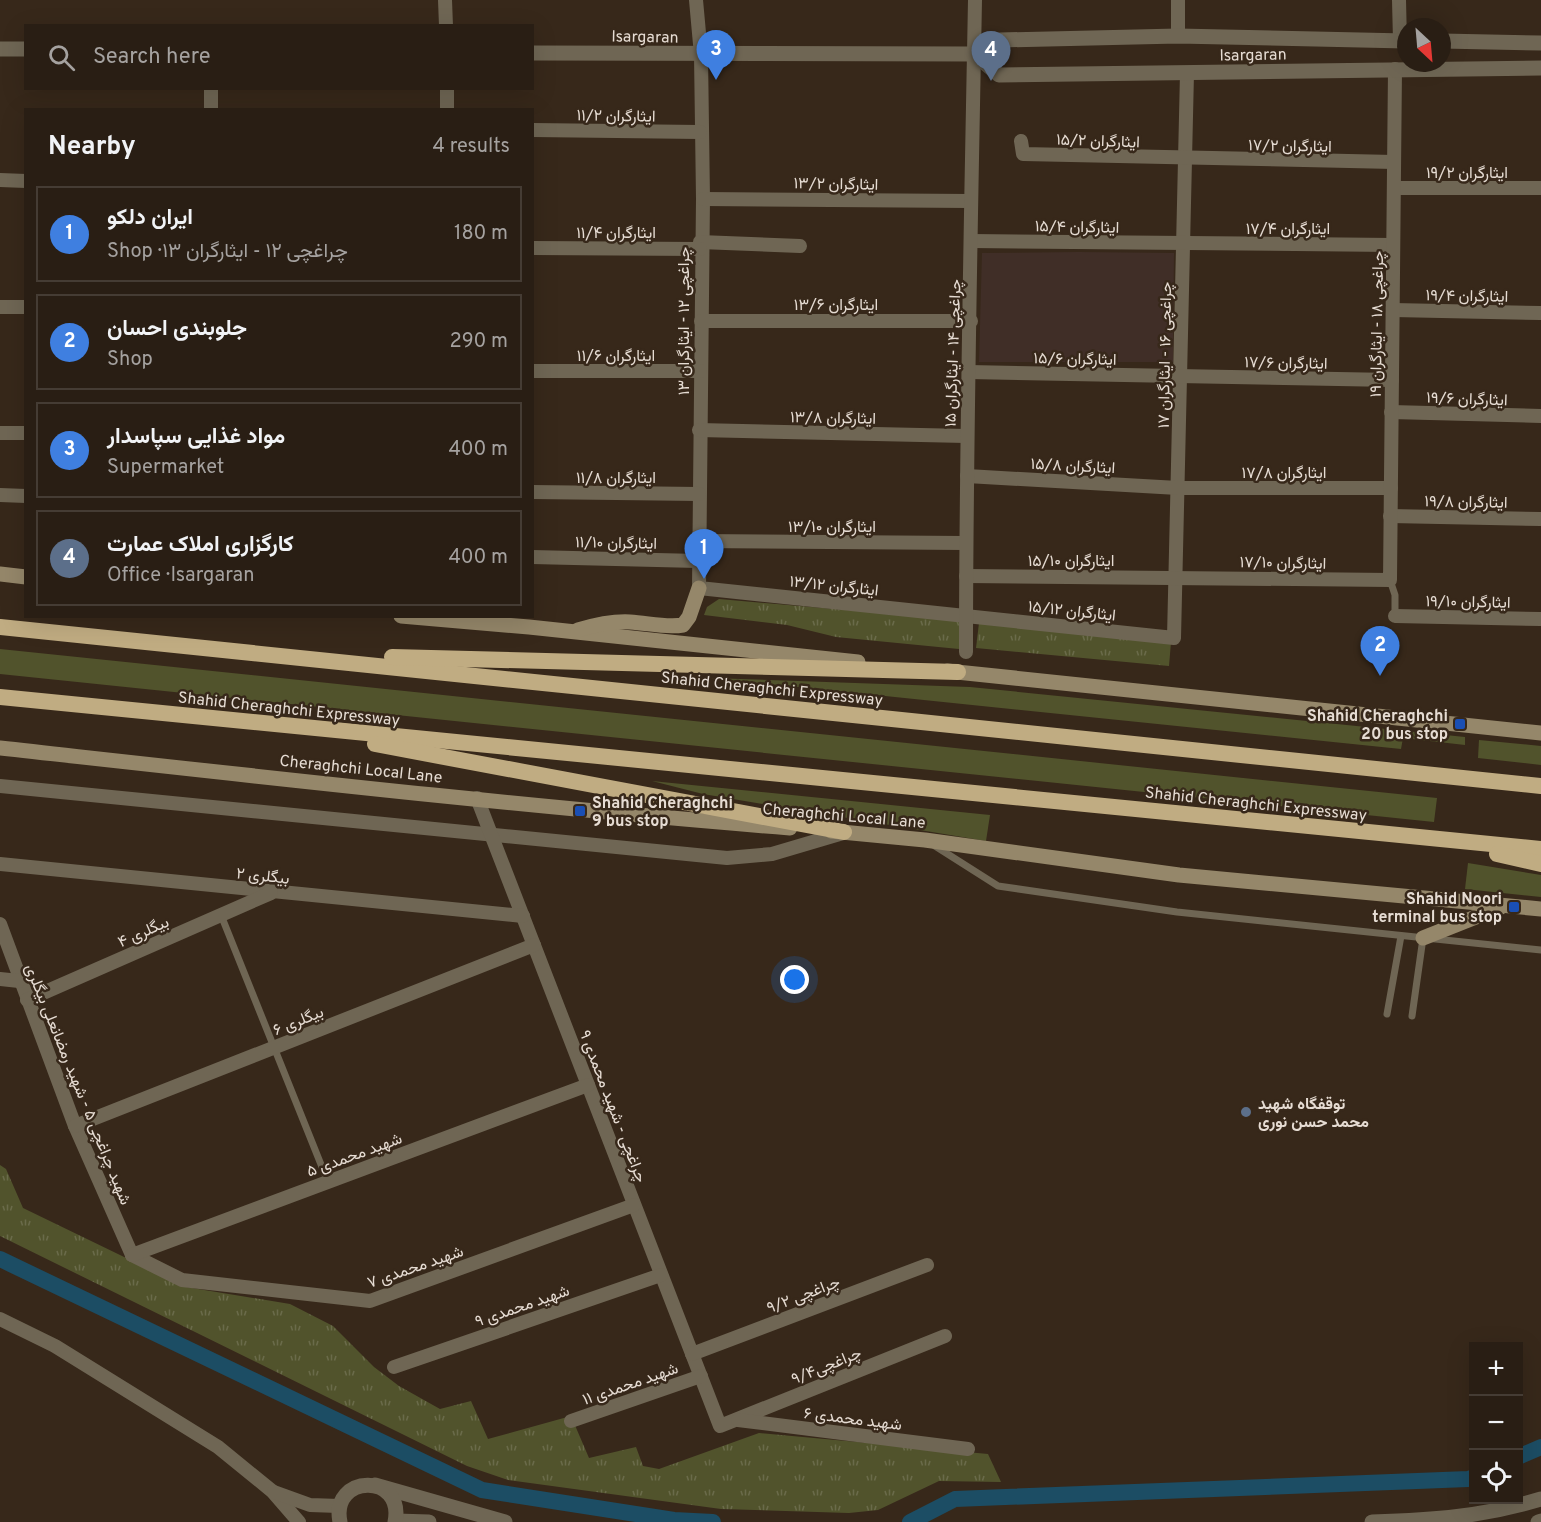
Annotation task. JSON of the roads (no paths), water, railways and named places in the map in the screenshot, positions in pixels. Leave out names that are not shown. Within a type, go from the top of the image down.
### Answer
[{"type":"highway","name":"Shahid Cheraghchi Expressway","points":[[0,627],[1541,786]]},
{"type":"highway","points":[[259,653],[958,672]]},
{"type":"highway","name":"Shahid Cheraghchi Expressway","points":[[0,697],[1541,849]]},
{"type":"highway","points":[[268,724],[844,832]]},
{"type":"highway","points":[[1412,836],[1541,864]]},
{"type":"main road","points":[[0,574],[24,577]]},
{"type":"main road","points":[[570,632],[603,623],[628,622],[674,627],[683,625],[689,617],[699,588]]},
{"type":"main road","name":"Shahid Cheraghchi Expressway","points":[[422,618],[1541,733]]},
{"type":"main road","name":"Cheraghchi Local Lane","points":[[0,748],[477,798],[580,811],[925,840],[1179,874],[1541,909]]},
{"type":"main road","points":[[1423,938],[1504,906]]},
{"type":"street","points":[[445,0],[446,24]]},
{"type":"street","name":"چراغچی ۱۲ - ایثارگران ۱۳","points":[[696,0],[701,55],[702,199],[699,588]]},
{"type":"street","name":"چراغچی ۱۴ - ایثارگران ۱۵","points":[[966,652],[966,436],[971,321],[970,201],[975,0]]},
{"type":"street","points":[[1178,0],[1178,36]]},
{"type":"street","points":[[1400,0],[1401,18]]},
{"type":"street","name":"Isargaran","points":[[534,53],[974,54],[1000,40],[1178,36],[1397,41]]},
{"type":"street","points":[[1451,41],[1541,43]]},
{"type":"street","points":[[0,49],[24,49]]},
{"type":"street","name":"Isargaran","points":[[974,54],[999,75],[1541,68]]},
{"type":"street","name":"چراغچی ۱۸ - ایثارگران ۱۹","points":[[1390,580],[1395,69]]},
{"type":"street","name":"چراغچی ۱۶ - ایثارگران ۱۷","points":[[1174,638],[1187,73]]},
{"type":"street","points":[[211,90],[211,108]]},
{"type":"street","points":[[447,90],[447,108]]},
{"type":"street","name":"ایثارگران ۱۱/۲","points":[[534,130],[700,132]]},
{"type":"street","name":"ایثارگران ۱۵/۲","points":[[1021,141],[1023,154],[1185,160]]},
{"type":"street","name":"ایثارگران ۱۷/۲","points":[[1185,160],[1394,162]]},
{"type":"street","points":[[0,180],[24,181]]},
{"type":"street","name":"ایثارگران ۱۹/۲","points":[[1394,188],[1541,188]]},
{"type":"street","name":"ایثارگران ۱۳/۲","points":[[702,199],[970,201]]},
{"type":"street","name":"ایثارگران ۱۵/۴","points":[[971,241],[1183,244]]},
{"type":"street","name":"ایثارگران ۱۷/۴","points":[[1183,244],[1393,245]]},
{"type":"street","name":"ایثارگران ۱۱/۴","points":[[534,248],[800,246]]},
{"type":"street","points":[[0,307],[24,307]]},
{"type":"street","name":"ایثارگران ۱۹/۴","points":[[1392,310],[1541,313]]},
{"type":"street","name":"ایثارگران ۱۳/۶","points":[[701,321],[971,321]]},
{"type":"street","name":"ایثارگران ۱۱/۶","points":[[534,371],[700,371]]},
{"type":"street","name":"ایثارگران ۱۵/۶","points":[[969,372],[1180,377]]},
{"type":"street","name":"ایثارگران ۱۷/۶","points":[[1180,377],[1392,380]]},
{"type":"street","name":"ایثارگران ۱۹/۶","points":[[1391,412],[1541,416]]},
{"type":"street","name":"ایثارگران ۱۳/۸","points":[[699,430],[966,436]]},
{"type":"street","points":[[0,433],[24,433]]},
{"type":"street","name":"ایثارگران ۱۵/۸","points":[[966,476],[1178,488]]},
{"type":"street","name":"ایثارگران ۱۷/۸","points":[[1178,488],[1391,489]]},
{"type":"street","name":"ایثارگران ۱۱/۸","points":[[534,492],[699,494]]},
{"type":"street","points":[[0,495],[24,496]]},
{"type":"street","name":"ایثارگران ۱۹/۸","points":[[1390,516],[1541,519]]},
{"type":"street","name":"ایثارگران ۱۳/۱۰","points":[[698,541],[965,543]]},
{"type":"street","name":"ایثارگران ۱۱/۱۰","points":[[534,557],[698,561]]},
{"type":"street","name":"ایثارگران ۱۵/۱۰","points":[[966,576],[1176,577]]},
{"type":"street","name":"ایثارگران ۱۷/۱۰","points":[[1176,577],[1390,580]]},
{"type":"street","name":"ایثارگران ۱۳/۱۲","points":[[699,588],[966,615]]},
{"type":"street","name":"ایثارگران ۱۵/۱۲","points":[[966,615],[1174,638]]},
{"type":"street","name":"ایثارگران ۱۹/۱۰","points":[[1395,616],[1541,619]]},
{"type":"street","points":[[0,786],[727,858],[772,854],[844,832]]},
{"type":"street","name":"۹ چراغچی - شهید محمدی","points":[[477,798],[720,1426]]},
{"type":"street","name":"بیگلری ۲","points":[[0,864],[523,916]]},
{"type":"street","name":"بیگلری ۴","points":[[27,1000],[273,892]]},
{"type":"street","name":"شهید چراغچی ۵ - شهید رمضانعلی بیگلری","points":[[0,924],[19,981],[75,1126],[132,1255]]},
{"type":"street","name":"بیگلری ۶","points":[[75,1126],[534,945]]},
{"type":"street","points":[[0,979],[19,981]]},
{"type":"street","name":"شهید محمدی ۵","points":[[132,1255],[588,1084]]},
{"type":"street","name":"شهید محمدی ۷","points":[[132,1255],[182,1280],[370,1301],[634,1205]]},
{"type":"street","name":"۹/۲ چراغچی","points":[[692,1354],[927,1265]]},
{"type":"street","name":"شهید محمدی ۹","points":[[394,1367],[661,1275]]},
{"type":"street","points":[[0,1319],[55,1346],[218,1447],[272,1491],[299,1522]]},
{"type":"street","name":"۹/۴چراغچی","points":[[720,1426],[945,1336]]},
{"type":"street","name":"شهید محمدی ۱۱","points":[[571,1421],[701,1376]]},
{"type":"street","name":"شهید محمدی ۶","points":[[734,1420],[968,1449]]},
{"type":"street","points":[[375,1485],[390,1495],[395,1503],[396,1522],[421,1520],[429,1522]]},
{"type":"street","points":[[340,1522],[339,1506],[349,1491],[357,1486],[375,1485],[505,1522]]},
{"type":"street","points":[[272,1491],[310,1506],[339,1506]]},
{"type":"street","points":[[1372,1522],[1453,1519],[1504,1510],[1541,1498]]},
{"type":"lane","points":[[1390,580],[1395,595],[1395,616]]},
{"type":"lane","points":[[925,840],[998,886],[1177,912],[1541,950]]},
{"type":"lane","points":[[221,915],[328,1182]]},
{"type":"lane","points":[[1387,1014],[1401,936]]},
{"type":"lane","points":[[1412,1016],[1423,938]]},
{"type":"waterway","points":[[0,1259],[482,1490],[674,1520],[713,1522]]},
{"type":"waterway","points":[[1523,1455],[1541,1447]]},
{"type":"waterway","points":[[910,1522],[955,1499],[1469,1479]]},
{"type":"place","name":"مواد غذایی سپاسدار","points":[[716,80]]},
{"type":"place","name":"کارگزاری املاک عمارت","points":[[991,81]]},
{"type":"place","name":"ایران دلکو","points":[[704,579]]},
{"type":"place","name":"جلوبندی احسان","points":[[1380,676]]},
{"type":"place","name":"Shahid Cheraghchi 20 bus stop","points":[[1460,724]]},
{"type":"place","name":"Shahid Cheraghchi 9 bus stop","points":[[580,811]]},
{"type":"place","name":"Shahid Noori terminal bus stop","points":[[1514,907]]},
{"type":"place","name":"توقفگاه شهید محمد حسن نوری","points":[[1246,1112]]}]
